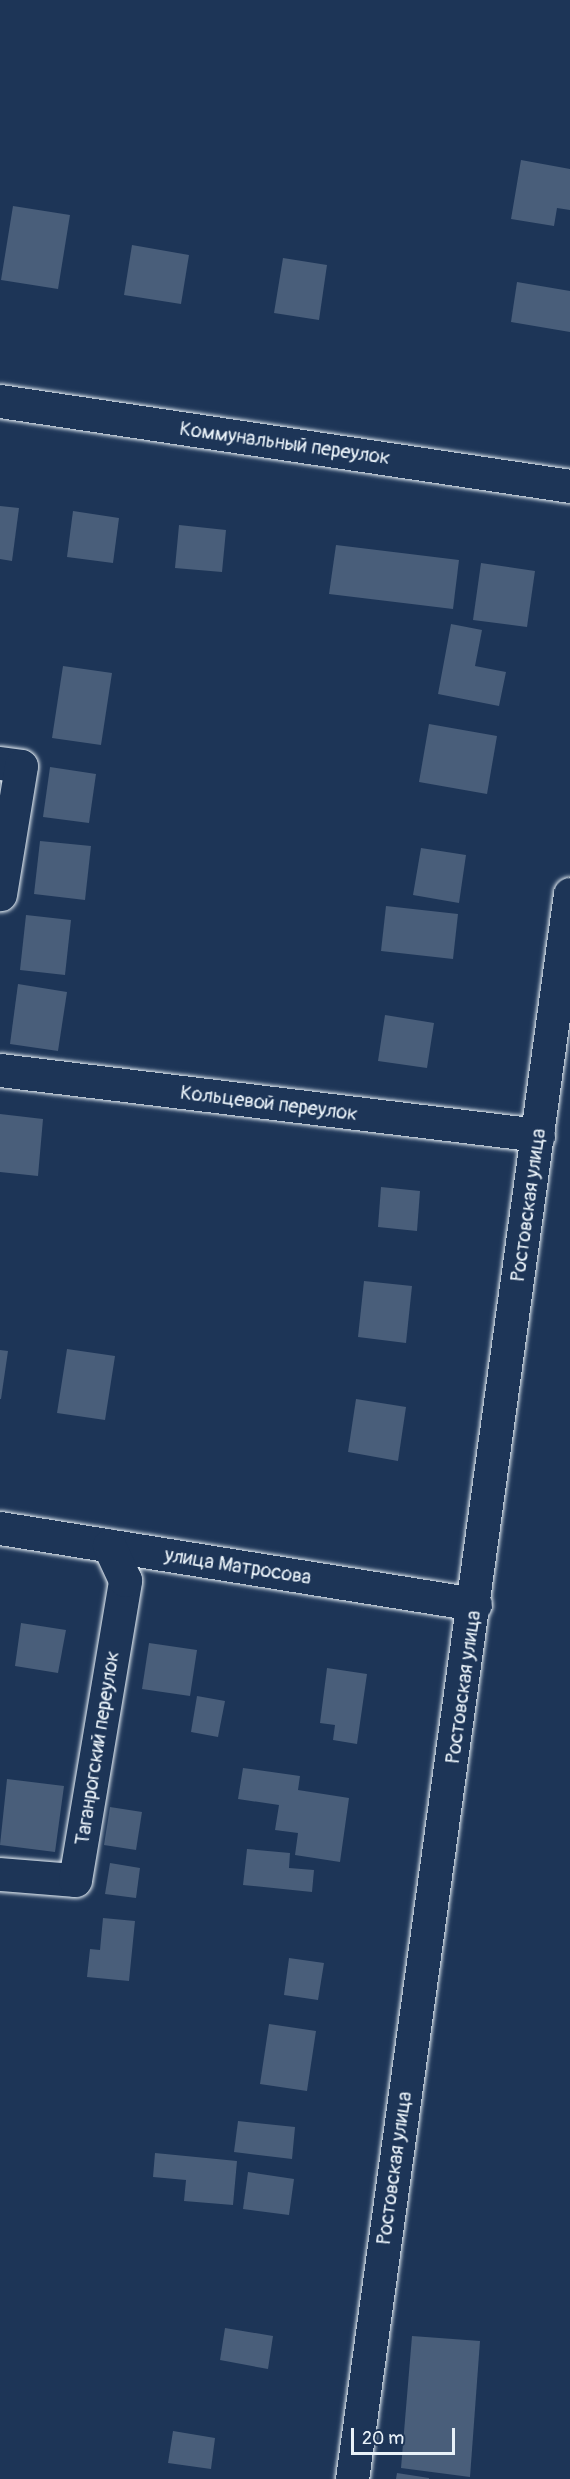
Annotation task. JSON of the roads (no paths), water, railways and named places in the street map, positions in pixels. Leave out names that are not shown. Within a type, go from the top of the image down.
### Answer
[{"type":"street","name":"Коммунальный переулок","points":[[0,401],[570,486]]},
{"type":"street","points":[[0,763],[21,766],[0,894]]},
{"type":"street","name":"Ростовская улица","points":[[352,2479],[475,1604],[570,894]]},
{"type":"street","name":"Кольцевой переулок","points":[[0,1070],[538,1135]]},
{"type":"street","name":"улица Матросова","points":[[0,1528],[475,1604]]},
{"type":"street","name":"Таганрогский переулок","points":[[0,1874],[75,1880],[124,1581],[109,1545]]}]
